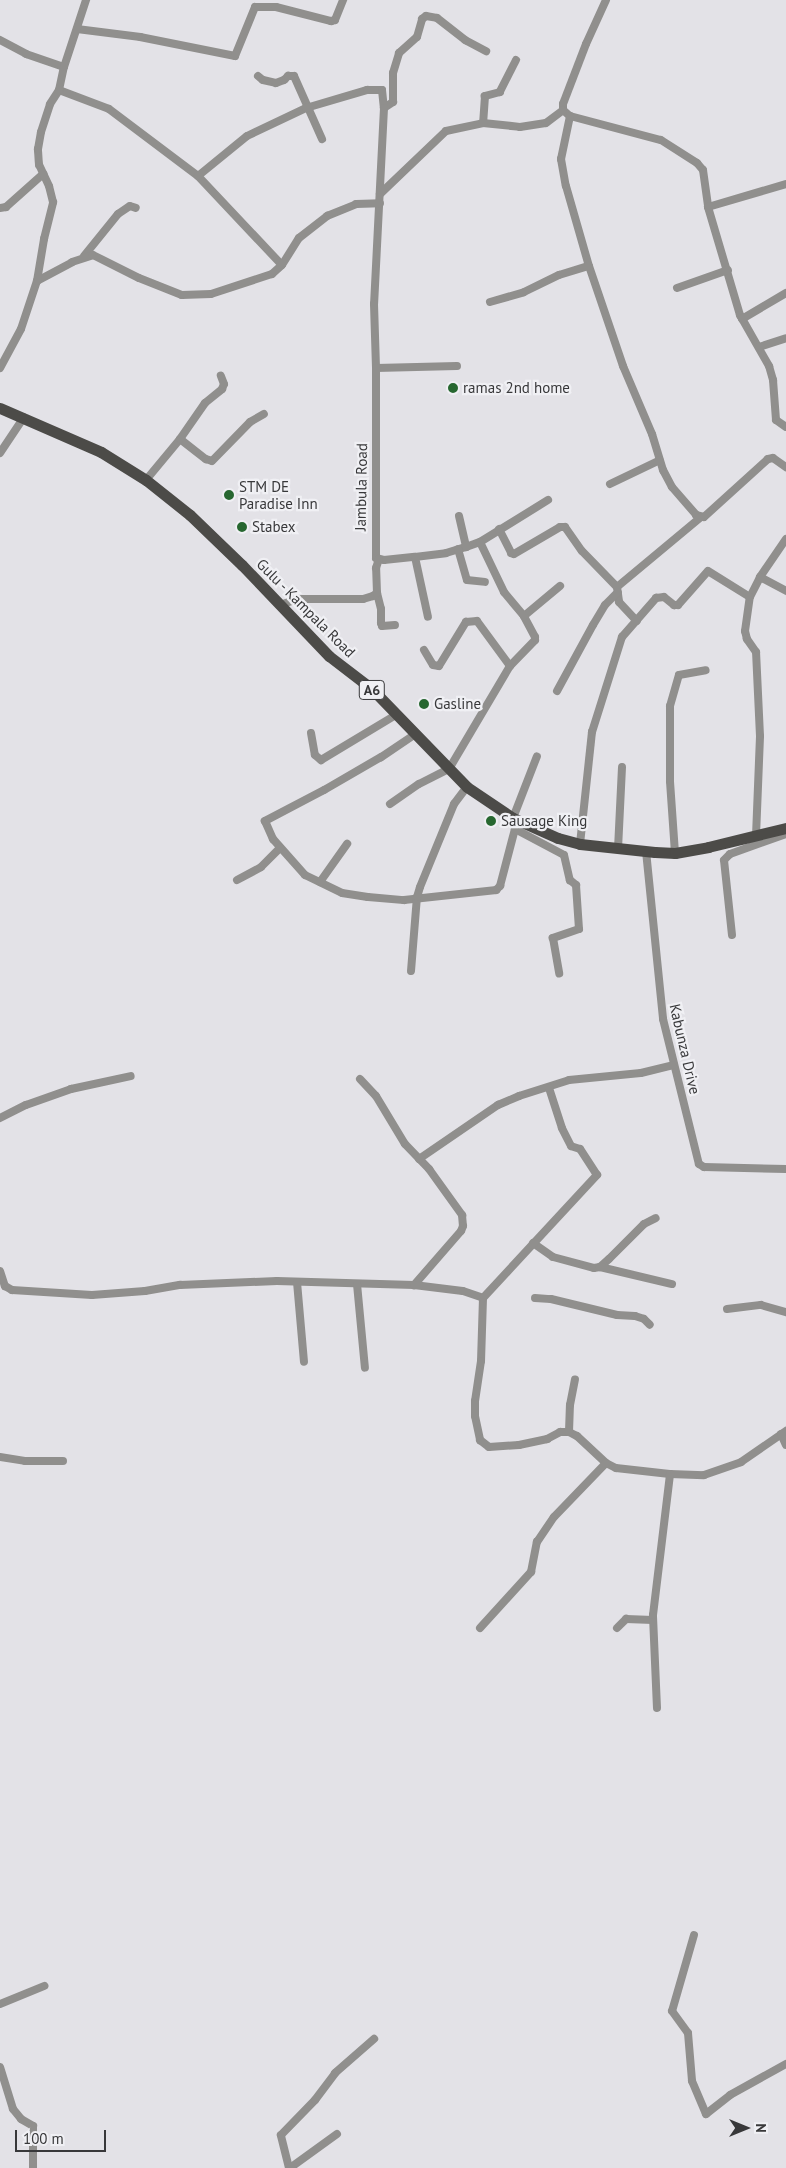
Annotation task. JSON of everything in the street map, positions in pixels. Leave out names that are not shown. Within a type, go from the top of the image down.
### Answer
[{"type":"main road","name":"Gulu - Kampala Road","points":[[0,408],[101,452],[146,480],[190,515],[329,656],[372,689],[414,735],[467,787],[516,823],[580,844],[618,849],[675,852],[786,828]]},
{"type":"street","points":[[0,368],[21,328],[37,281],[53,202],[49,186],[43,174],[38,149],[50,104],[59,90],[64,67],[86,0]]},
{"type":"street","points":[[77,29],[140,36],[235,56],[255,7],[276,7],[331,21],[334,20],[343,0]]},
{"type":"street","points":[[606,0],[586,44],[563,104],[563,110],[570,116],[661,140],[697,163],[703,170],[708,207],[742,319],[759,347],[773,380],[776,420],[786,427]]},
{"type":"street","points":[[384,108],[392,102],[393,73],[399,53],[417,37],[422,19],[426,16],[437,18],[456,35],[486,51]]},
{"type":"street","points":[[0,40],[26,54],[64,67]]},
{"type":"street","points":[[483,123],[485,96],[500,92],[516,60]]},
{"type":"street","points":[[258,76],[263,80],[276,82],[284,80],[288,76],[294,76],[306,108],[322,139]]},
{"type":"street","points":[[198,176],[247,136],[306,108],[377,89],[382,90],[384,93],[384,108]]},
{"type":"street","points":[[59,90],[109,109],[198,176],[282,265]]},
{"type":"street","name":"Jambula Road","points":[[384,108],[374,304],[376,368],[375,543],[376,558],[378,559],[376,568],[377,593],[381,609],[381,623],[382,626],[396,625]]},
{"type":"street","points":[[380,194],[446,131],[483,123],[520,126],[546,123],[563,110]]},
{"type":"street","points":[[570,116],[564,137],[562,165],[589,266],[623,366],[672,487],[686,505],[701,517]]},
{"type":"street","points":[[0,208],[6,207],[43,174]]},
{"type":"street","points":[[708,207],[786,184]]},
{"type":"street","points":[[37,281],[82,258],[93,255],[154,284],[182,295],[197,296],[272,274],[282,265],[299,238],[327,216],[356,204],[380,202]]},
{"type":"street","points":[[82,258],[118,214],[130,206],[136,208]]},
{"type":"street","points":[[490,302],[524,292],[559,275],[589,266]]},
{"type":"street","points":[[678,288],[728,270]]},
{"type":"street","points":[[742,319],[786,293]]},
{"type":"street","points":[[759,347],[786,338]]},
{"type":"street","points":[[376,368],[457,366]]},
{"type":"street","points":[[146,480],[180,439],[205,403],[222,389],[224,384],[221,376]]},
{"type":"street","points":[[180,439],[206,460],[212,461],[250,422],[264,414]]},
{"type":"street","points":[[0,453],[24,417]]},
{"type":"street","points":[[558,691],[593,624],[617,590],[701,517],[707,515],[768,459],[773,458],[786,467]]},
{"type":"street","points":[[610,484],[660,460]]},
{"type":"street","points":[[378,559],[415,557],[462,548],[480,542],[548,500]]},
{"type":"street","points":[[459,516],[467,580],[485,582]]},
{"type":"street","points":[[499,529],[511,553],[514,554],[560,527],[565,527],[582,551],[617,590],[622,606],[637,621]]},
{"type":"street","points":[[756,836],[760,736],[756,652],[745,631],[750,597],[760,577],[786,539]]},
{"type":"street","points":[[390,804],[419,784],[449,769],[510,666],[535,640],[524,616],[504,592],[480,542]]},
{"type":"street","points":[[415,557],[428,617]]},
{"type":"street","points":[[580,844],[586,770],[592,732],[622,637],[659,596],[674,606],[678,605],[708,571],[750,597]]},
{"type":"street","points":[[760,577],[786,591]]},
{"type":"street","points":[[524,616],[560,586]]},
{"type":"street","points":[[280,605],[297,599],[363,599],[377,593]]},
{"type":"street","points":[[424,650],[433,665],[439,666],[466,622],[477,621],[510,666]]},
{"type":"street","points":[[675,852],[670,773],[671,699],[679,675],[706,670]]},
{"type":"street","points":[[311,733],[315,755],[321,760],[396,715]]},
{"type":"street","points":[[414,735],[381,757],[324,790],[266,819],[264,824],[280,848],[305,875],[342,893],[404,900],[498,889],[537,756]]},
{"type":"street","points":[[618,849],[622,767]]},
{"type":"street","points":[[411,971],[417,897],[454,804],[467,787]]},
{"type":"street","points":[[516,823],[564,854],[570,880],[576,885],[579,929],[553,938],[559,973]]},
{"type":"street","points":[[732,935],[724,860],[730,854],[786,834]]},
{"type":"street","points":[[320,882],[347,844]]},
{"type":"street","points":[[237,880],[260,867],[280,848]]},
{"type":"street","name":"Kabunza Drive","points":[[646,851],[660,1002],[672,1065],[699,1164],[704,1167],[786,1169]]},
{"type":"street","points":[[419,1159],[498,1105],[518,1096],[549,1088],[569,1080],[641,1073],[672,1065]]},
{"type":"street","points":[[0,1118],[26,1105],[71,1089],[131,1076]]},
{"type":"street","points":[[360,1078],[376,1096],[405,1144],[429,1169],[462,1216],[463,1226],[414,1284]]},
{"type":"street","points":[[549,1088],[562,1128],[571,1146],[580,1150],[597,1175],[483,1298],[481,1361],[475,1401],[476,1430],[480,1440],[489,1447],[497,1447],[538,1441],[560,1432],[568,1432],[577,1436],[606,1463],[616,1468],[670,1474],[704,1475],[741,1462],[784,1432],[786,1445]]},
{"type":"street","points":[[600,1267],[638,1229],[656,1218]]},
{"type":"street","points":[[534,1243],[553,1257],[588,1267],[600,1267],[672,1284]]},
{"type":"street","points":[[0,1271],[5,1286],[12,1290],[92,1295],[145,1291],[180,1285],[297,1282],[414,1284],[463,1290],[483,1298]]},
{"type":"street","points":[[297,1282],[304,1362]]},
{"type":"street","points":[[357,1284],[365,1368]]},
{"type":"street","points":[[535,1298],[551,1299],[617,1314],[636,1316],[650,1324]]},
{"type":"street","points":[[726,1309],[761,1305],[786,1312]]},
{"type":"street","points":[[568,1432],[570,1405],[575,1379]]},
{"type":"street","points":[[0,1456],[25,1461],[63,1461]]},
{"type":"street","points":[[480,1628],[531,1572],[537,1542],[554,1517],[606,1463]]},
{"type":"street","points":[[657,1708],[653,1620],[670,1474]]},
{"type":"street","points":[[617,1628],[626,1619],[653,1620]]},
{"type":"street","points":[[694,1935],[672,2011],[688,2034],[692,2081],[706,2114],[730,2095],[786,2064]]},
{"type":"street","points":[[0,2004],[44,1986]]},
{"type":"street","points":[[337,2134],[289,2168],[281,2135],[315,2100],[335,2073],[374,2039]]},
{"type":"street","points":[[0,2067],[13,2109],[21,2119],[33,2126],[33,2168]]},
{"type":"place","name":"ramas 2nd home","points":[[453,388]]},
{"type":"place","name":"STM DE Paradise Inn","points":[[229,495]]},
{"type":"place","name":"Stabex","points":[[242,527]]},
{"type":"place","name":"Gasline","points":[[424,704]]},
{"type":"place","name":"Sausage King","points":[[491,821]]}]
